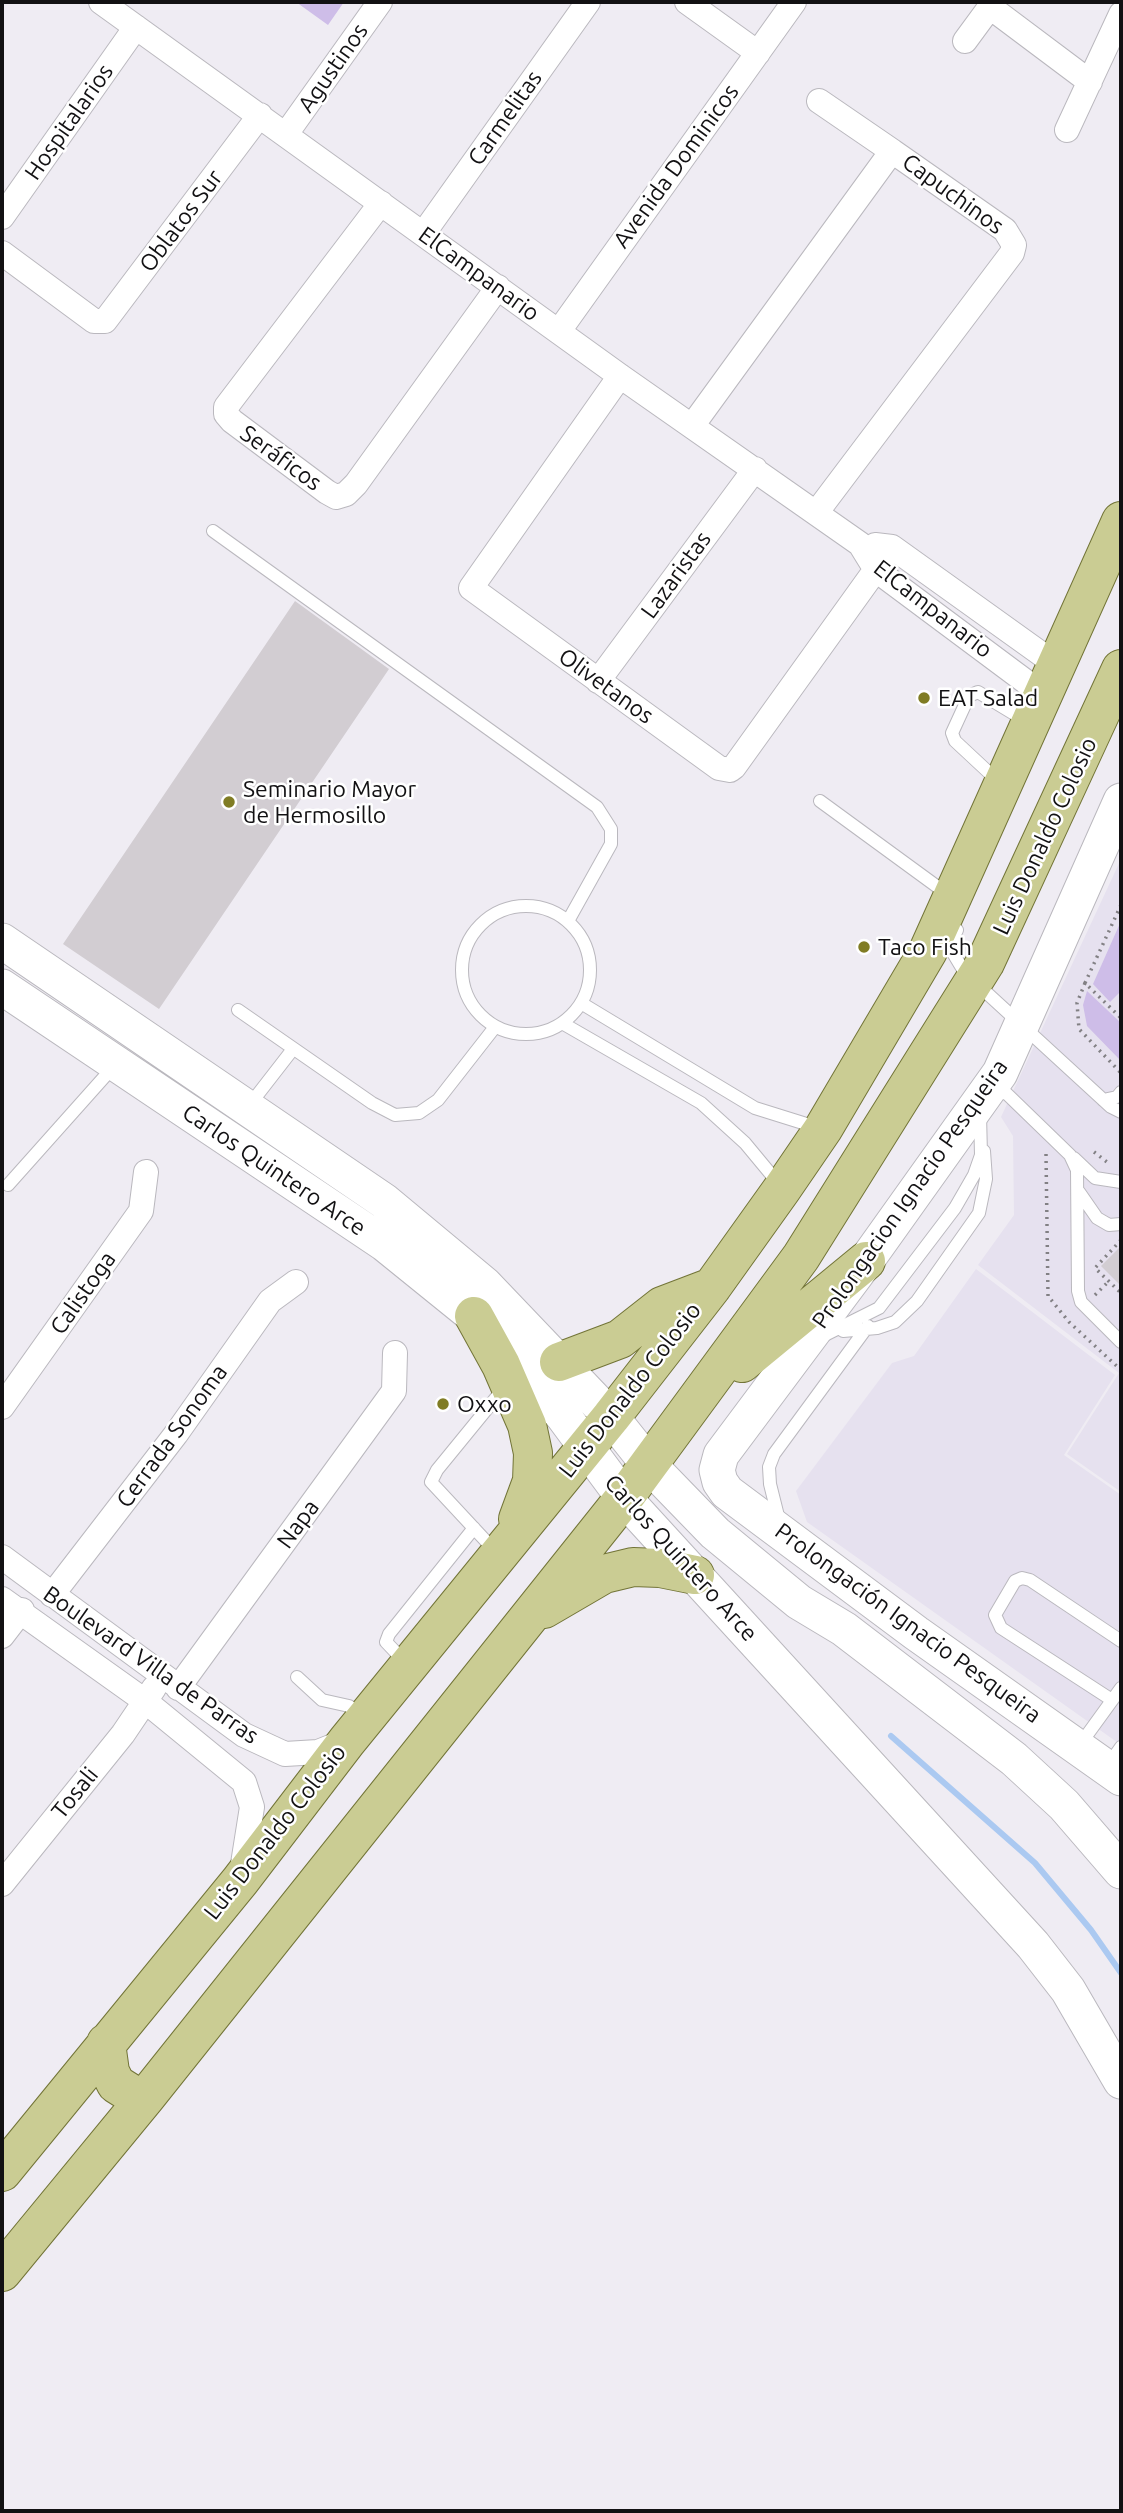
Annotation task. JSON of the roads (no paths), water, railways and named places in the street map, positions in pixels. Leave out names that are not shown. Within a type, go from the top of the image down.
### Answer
[{"type":"main road","name":"Luis Donaldo Colosio","points":[[2,2171],[240,1881],[355,1730],[611,1417],[712,1287],[823,1129],[928,951],[956,909],[1002,790],[1121,521]]},
{"type":"main road","name":"Luis Donaldo Colosio","points":[[2,2272],[146,2097],[624,1499],[801,1257],[985,964],[1121,669]]},
{"type":"main road","name":"Prolongacion Ignacio Pesqueira","points":[[720,1455],[817,1339],[866,1261],[980,1121],[1000,1073],[1112,844],[1121,801]]},
{"type":"main road","name":"Carlos Quintero Arce","points":[[2,941],[384,1201],[485,1285],[611,1417],[650,1465],[715,1533],[754,1568],[799,1602],[844,1629],[1014,1759],[1064,1805],[1121,1871]]},
{"type":"main road","points":[[67,985],[96,1025],[116,1063],[156,1057],[178,1060]]},
{"type":"main road","name":"Carlos Quintero Arce","points":[[2,987],[385,1244],[474,1316],[508,1351],[624,1499],[1033,1945],[1068,1990],[1119,2070]]},
{"type":"main road","points":[[692,1405],[866,1261]]},
{"type":"main road","points":[[559,1362],[620,1339],[662,1306],[712,1287]]},
{"type":"main road","points":[[474,1316],[509,1382],[527,1425],[533,1453],[532,1481],[502,1553]]},
{"type":"main road","name":"Prolongación Ignacio Pesqueira","points":[[720,1455],[717,1470],[722,1487],[916,1633],[1079,1746],[1116,1764]]},
{"type":"main road","points":[[527,1618],[614,1572],[634,1567],[660,1568],[695,1575]]},
{"type":"main road","points":[[844,1629],[916,1633]]},
{"type":"main road","points":[[106,2043],[110,2072],[116,2084],[135,2096],[146,2097]]},
{"type":"street","name":"ElCampanario","points":[[101,2],[620,376],[860,544],[876,570],[1045,695]]},
{"type":"street","name":"Agustinos","points":[[286,134],[380,2]]},
{"type":"street","name":"Carmelitas","points":[[423,234],[588,2]]},
{"type":"street","points":[[687,2],[758,53]]},
{"type":"street","name":"Avenida Dominicos","points":[[559,331],[794,2]]},
{"type":"street","points":[[965,41],[992,4],[1090,82]]},
{"type":"street","points":[[1067,130],[1121,14]]},
{"type":"street","name":"Hospitalarios","points":[[2,217],[136,27]]},
{"type":"street","points":[[819,101],[892,151]]},
{"type":"street","name":"Oblatos Sur","points":[[2,253],[100,322],[110,317],[260,115]]},
{"type":"street","name":"Capuchinos","points":[[692,426],[892,151],[1005,230],[1014,245],[1012,253],[816,513]]},
{"type":"street","name":"Seráficos","points":[[381,203],[226,407],[232,421],[327,492],[336,496],[346,494],[356,484],[498,287]]},
{"type":"street","name":"Olivetanos","points":[[620,376],[471,584],[474,592],[719,768],[730,770],[892,547]]},
{"type":"street","name":"Lazaristas","points":[[598,681],[755,469]]},
{"type":"street","name":"ElCampanario","points":[[860,544],[892,547],[1045,695]]},
{"type":"street","name":"Calistoga","points":[[2,1407],[141,1211],[146,1172]]},
{"type":"street","name":"Cerrada Sonoma","points":[[52,1595],[176,1434],[270,1301],[296,1282]]},
{"type":"street","name":"Napa","points":[[145,1701],[170,1682],[394,1391],[395,1353]]},
{"type":"street","name":"Boulevard Villa de Parras","points":[[2,1558],[244,1735],[285,1754],[318,1752],[355,1730]]},
{"type":"street","points":[[2,1636],[12,1605]]},
{"type":"street","name":"Boulevard Villa de Parras","points":[[12,1605],[145,1701],[244,1782],[252,1807],[240,1881]]},
{"type":"street","name":"Tosali","points":[[2,1884],[123,1734],[145,1701]]},
{"type":"lane","points":[[213,531],[597,807],[611,829],[611,844],[568,921]]},
{"type":"lane","points":[[996,833],[1002,790],[955,741],[952,733],[970,696],[978,692],[1045,695]]},
{"type":"lane","points":[[820,801],[956,909],[953,953],[958,964],[1103,1100],[1121,1112]]},
{"type":"lane","points":[[533,906],[551,911],[568,921],[580,935],[588,951],[588,986],[581,1003],[562,1023],[541,1033],[518,1035],[495,1027],[479,1016],[468,1000],[462,981],[462,961],[467,942],[479,926],[494,914],[513,907],[533,906]]},
{"type":"lane","points":[[581,1003],[776,1117],[823,1129]]},
{"type":"lane","points":[[238,1010],[372,1103],[395,1115],[419,1113],[438,1100],[495,1027]]},
{"type":"lane","points":[[562,1023],[701,1103],[745,1143],[782,1189]]},
{"type":"lane","points":[[248,1107],[293,1048]]},
{"type":"lane","points":[[8,1185],[116,1063]]},
{"type":"lane","points":[[701,1103],[715,1083]]},
{"type":"lane","points":[[787,1535],[778,1519],[770,1484],[769,1467],[774,1454],[955,1208],[974,1175],[981,1155],[980,1121],[993,1092],[1007,1094],[1088,1172],[1103,1179],[1121,1182]]},
{"type":"lane","points":[[1103,1100],[1117,1097],[1121,1092]]},
{"type":"lane","points":[[817,1339],[895,1322],[907,1312],[970,1229],[979,1213],[986,1179],[980,1121]]},
{"type":"lane","points":[[1070,1155],[1077,1170],[1080,1200],[1080,1302],[1121,1342]]},
{"type":"lane","points":[[1080,1200],[1094,1184],[1103,1179]]},
{"type":"lane","points":[[1080,1200],[1097,1218],[1109,1225],[1121,1224]]},
{"type":"lane","points":[[817,1339],[879,1308]]},
{"type":"lane","points":[[502,1553],[474,1528],[431,1482],[437,1469],[509,1382]]},
{"type":"lane","points":[[409,1665],[386,1642],[388,1634],[474,1528]]},
{"type":"lane","points":[[1112,1700],[1001,1628],[995,1615],[1015,1581],[1022,1578],[1121,1642]]},
{"type":"lane","points":[[297,1677],[322,1700],[349,1706],[355,1730]]},
{"type":"lane","points":[[1079,1746],[1121,1688]]},
{"type":"waterway","points":[[891,1736],[1035,1863],[1091,1930],[1121,1973]]},
{"type":"place","name":"EAT Salad","points":[[924,698]]},
{"type":"place","name":"Seminario Mayor de Hermosillo","points":[[229,802]]},
{"type":"place","name":"Taco Fish","points":[[864,947]]},
{"type":"place","name":"Oxxo","points":[[443,1404]]}]
